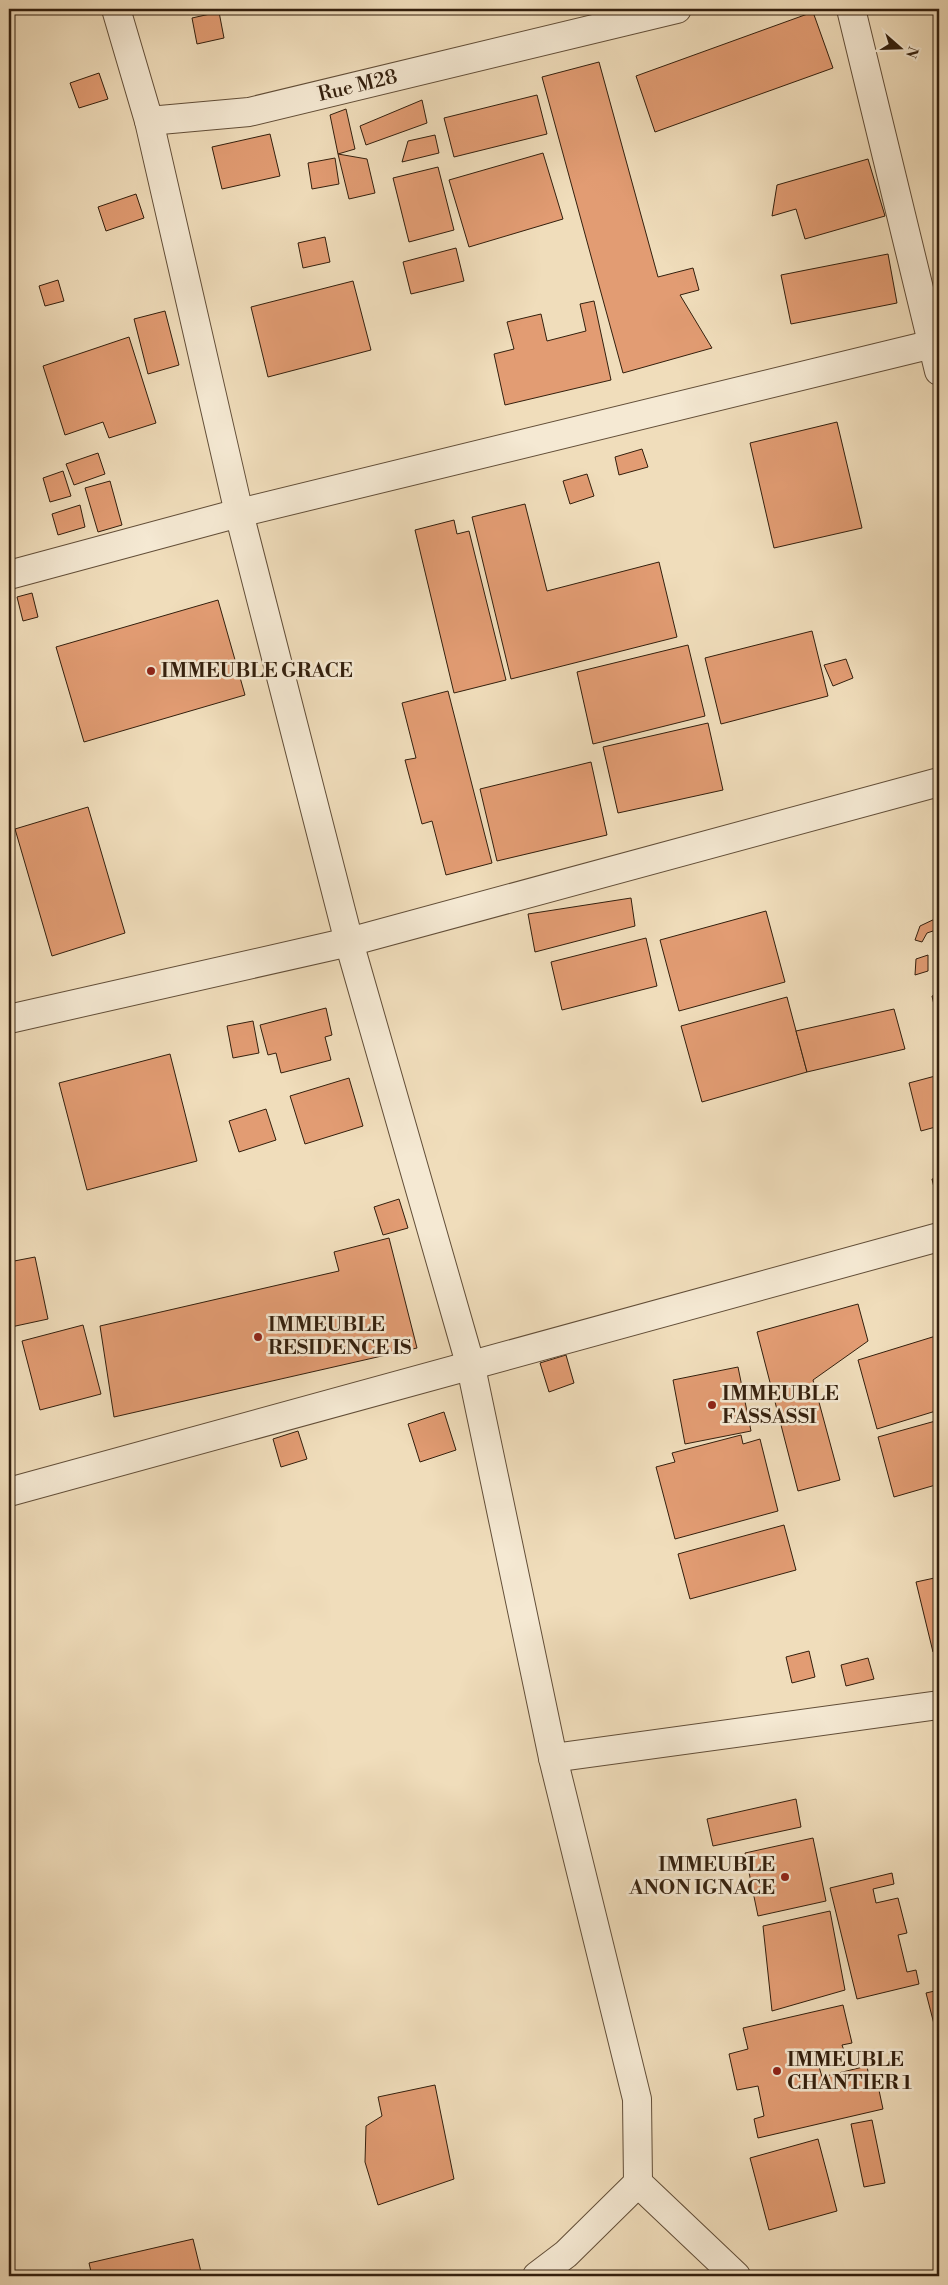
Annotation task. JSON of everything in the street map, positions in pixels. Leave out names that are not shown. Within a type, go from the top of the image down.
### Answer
[{"type":"street","points":[[116,9],[149,121],[239,513],[349,942],[471,1367],[553,1758],[637,2099],[638,2182],[736,2276]]},
{"type":"street","name":"Rue M28","points":[[149,121],[249,112],[677,9]]},
{"type":"street","points":[[851,9],[939,371]]},
{"type":"street","points":[[9,575],[239,513],[933,344]]},
{"type":"street","points":[[9,1019],[349,942],[939,782]]},
{"type":"street","points":[[9,1492],[939,1238]]},
{"type":"street","points":[[553,1758],[939,1705]]},
{"type":"street","points":[[537,2276],[566,2254],[638,2182]]},
{"type":"building","points":[[219,12],[224,38],[197,44],[192,18]]},
{"type":"building","points":[[813,12],[833,68],[655,132],[636,76]]},
{"type":"building","points":[[599,62],[658,277],[693,268],[699,290],[680,295],[712,348],[623,373],[542,77]]},
{"type":"building","points":[[99,73],[108,99],[79,108],[70,83]]},
{"type":"building","points":[[537,95],[547,134],[454,157],[444,118]]},
{"type":"building","points":[[422,100],[427,123],[366,145],[360,126]]},
{"type":"building","points":[[346,109],[355,149],[338,154],[330,115]]},
{"type":"building","points":[[270,134],[280,176],[222,189],[212,147]]},
{"type":"building","points":[[435,135],[439,153],[402,162],[408,141]]},
{"type":"building","points":[[543,153],[563,219],[469,247],[449,180]]},
{"type":"building","points":[[338,154],[367,159],[375,193],[349,199]]},
{"type":"building","points":[[335,158],[339,184],[312,189],[308,163]]},
{"type":"building","points":[[868,159],[885,216],[805,239],[796,209],[772,216],[777,185]]},
{"type":"building","points":[[438,167],[454,230],[409,242],[393,178]]},
{"type":"building","points":[[136,194],[144,218],[106,231],[98,207]]},
{"type":"building","points":[[325,237],[330,262],[303,268],[298,243]]},
{"type":"building","points":[[456,248],[464,281],[411,294],[403,262]]},
{"type":"building","points":[[888,254],[897,303],[791,324],[781,275]]},
{"type":"building","points":[[58,280],[64,301],[45,306],[39,286]]},
{"type":"building","points":[[353,281],[371,350],[268,377],[251,307]]},
{"type":"building","points":[[594,301],[611,380],[505,405],[494,354],[514,349],[507,322],[541,314],[547,341],[586,331],[580,304]]},
{"type":"building","points":[[165,311],[179,365],[148,374],[134,319]]},
{"type":"building","points":[[129,337],[156,423],[109,438],[103,422],[65,435],[43,366]]},
{"type":"building","points":[[837,422],[862,528],[774,548],[750,443]]},
{"type":"building","points":[[642,449],[648,467],[619,475],[615,457]]},
{"type":"building","points":[[98,453],[105,474],[74,485],[66,464]]},
{"type":"building","points":[[63,471],[71,496],[50,502],[43,478]]},
{"type":"building","points":[[587,474],[594,496],[570,504],[563,481]]},
{"type":"building","points":[[110,481],[122,525],[98,532],[85,488]]},
{"type":"building","points":[[525,504],[547,591],[659,562],[677,637],[511,679],[472,517]]},
{"type":"building","points":[[80,505],[85,527],[58,535],[52,514]]},
{"type":"building","points":[[454,520],[457,534],[469,531],[506,680],[454,693],[415,530]]},
{"type":"building","points":[[32,593],[38,617],[23,621],[17,597]]},
{"type":"building","name":"IMMEUBLE GRACE","points":[[218,600],[245,695],[84,742],[56,647]]},
{"type":"building","points":[[812,631],[828,696],[721,724],[705,658]]},
{"type":"building","points":[[688,645],[705,716],[593,744],[577,672]]},
{"type":"building","points":[[846,659],[853,678],[833,686],[824,665]]},
{"type":"building","points":[[448,691],[492,863],[446,875],[432,821],[422,824],[405,760],[416,758],[402,703]]},
{"type":"building","points":[[708,723],[723,790],[618,813],[603,747]]},
{"type":"building","points":[[591,762],[607,835],[497,861],[480,789]]},
{"type":"building","points":[[88,807],[125,933],[52,956],[15,829]]},
{"type":"building","points":[[631,898],[635,926],[535,952],[528,914]]},
{"type":"building","points":[[766,911],[785,982],[679,1011],[660,940]]},
{"type":"building","points":[[939,917],[939,929],[927,933],[922,942],[915,940],[920,926]]},
{"type":"building","points":[[646,938],[657,986],[562,1010],[551,962]]},
{"type":"building","points":[[928,955],[928,971],[915,975],[916,959]]},
{"type":"building","points":[[939,994],[939,1017],[937,1018],[932,996]]},
{"type":"building","points":[[787,997],[807,1072],[702,1102],[681,1026]]},
{"type":"building","points":[[326,1008],[332,1035],[325,1037],[331,1060],[281,1073],[276,1053],[268,1055],[260,1025]]},
{"type":"building","points":[[894,1009],[905,1049],[807,1072],[796,1031]]},
{"type":"building","points":[[253,1021],[259,1053],[233,1058],[227,1026]]},
{"type":"building","points":[[170,1054],[197,1161],[87,1190],[59,1083]]},
{"type":"building","points":[[939,1075],[939,1126],[921,1131],[909,1083]]},
{"type":"building","points":[[349,1078],[363,1126],[305,1144],[290,1096]]},
{"type":"building","points":[[266,1109],[276,1140],[239,1152],[229,1121]]},
{"type":"building","points":[[939,1178],[939,1209],[932,1179]]},
{"type":"building","points":[[399,1199],[408,1228],[383,1235],[374,1207]]},
{"type":"building","name":"IMMEUBLE RESIDENCE IS","points":[[389,1238],[417,1348],[114,1417],[100,1326],[339,1271],[334,1252]]},
{"type":"building","points":[[35,1257],[48,1319],[11,1327],[9,1317],[9,1262]]},
{"type":"building","points":[[858,1304],[868,1341],[813,1380],[840,1480],[798,1491],[757,1332]]},
{"type":"building","points":[[83,1325],[101,1394],[40,1410],[22,1341]]},
{"type":"building","points":[[939,1335],[939,1410],[877,1429],[858,1360]]},
{"type":"building","points":[[566,1355],[574,1383],[549,1392],[540,1363]]},
{"type":"building","name":"IMMEUBLE FASSASSI","points":[[738,1367],[751,1431],[685,1444],[673,1380]]},
{"type":"building","points":[[444,1412],[456,1450],[420,1462],[408,1424]]},
{"type":"building","points":[[939,1420],[939,1484],[894,1497],[878,1437]]},
{"type":"building","points":[[298,1431],[307,1459],[281,1467],[273,1439]]},
{"type":"building","points":[[741,1435],[743,1444],[760,1439],[778,1511],[675,1539],[656,1467],[675,1462],[672,1453]]},
{"type":"building","points":[[784,1525],[796,1570],[690,1599],[678,1554]]},
{"type":"building","points":[[939,1577],[939,1651],[933,1652],[916,1582]]},
{"type":"building","points":[[809,1651],[815,1677],[792,1683],[786,1657]]},
{"type":"building","points":[[868,1658],[874,1679],[846,1686],[841,1665]]},
{"type":"building","points":[[796,1799],[801,1827],[713,1846],[707,1819]]},
{"type":"building","name":"IMMEUBLE ANON IGNACE","points":[[813,1838],[826,1901],[758,1916],[745,1853]]},
{"type":"building","points":[[892,1873],[894,1884],[873,1889],[876,1903],[898,1898],[907,1933],[898,1935],[907,1972],[916,1970],[919,1984],[857,1999],[830,1888]]},
{"type":"building","points":[[830,1911],[845,1990],[772,2011],[763,1926]]},
{"type":"building","points":[[939,1990],[939,2023],[934,2024],[926,1993]]},
{"type":"building","name":"IMMEUBLE CHANTIER 1","points":[[843,2005],[852,2043],[842,2045],[846,2056],[818,2063],[822,2077],[867,2066],[870,2083],[877,2081],[883,2109],[758,2138],[754,2119],[764,2116],[758,2086],[737,2090],[729,2054],[748,2049],[743,2028]]},
{"type":"building","points":[[435,2085],[454,2179],[378,2205],[365,2162],[366,2126],[382,2116],[378,2097]]},
{"type":"building","points":[[872,2120],[885,2183],[864,2187],[851,2124]]},
{"type":"building","points":[[818,2139],[837,2211],[769,2230],[750,2158]]},
{"type":"building","points":[[193,2239],[202,2276],[92,2276],[89,2263]]},
{"type":"place","name":"IMMEUBLE GRACE","points":[[151,671]]},
{"type":"place","name":"IMMEUBLE RESIDENCE IS","points":[[258,1337]]},
{"type":"place","name":"IMMEUBLE FASSASSI","points":[[712,1405]]},
{"type":"place","name":"IMMEUBLE ANON IGNACE","points":[[785,1877]]},
{"type":"place","name":"IMMEUBLE CHANTIER 1","points":[[777,2071]]}]
